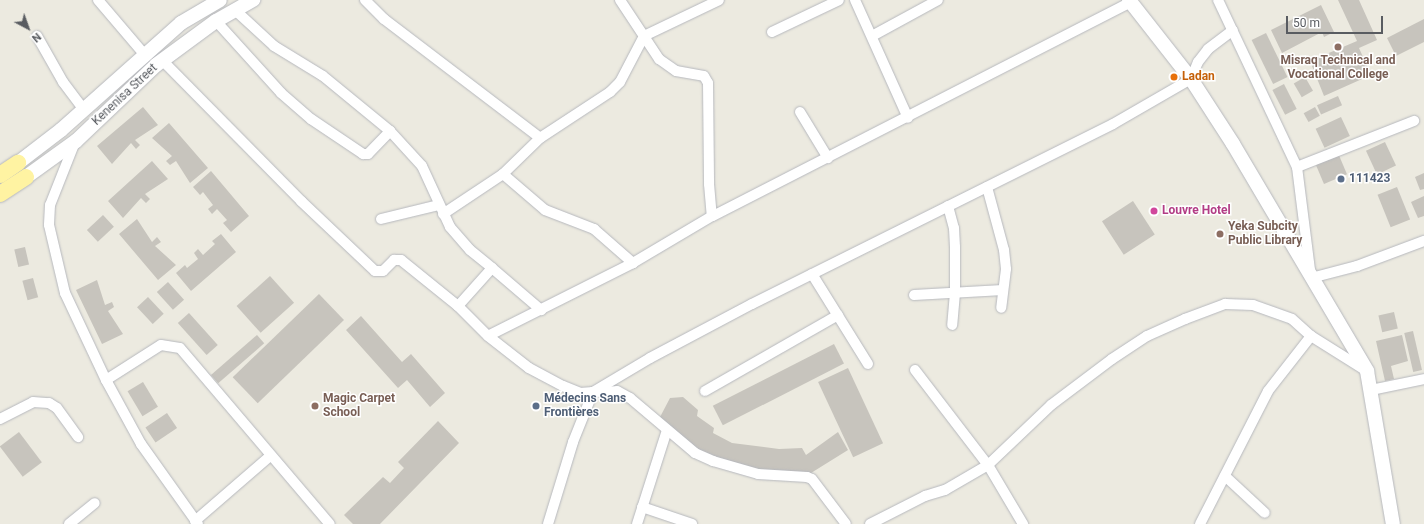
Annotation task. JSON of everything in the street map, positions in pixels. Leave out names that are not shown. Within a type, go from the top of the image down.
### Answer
[{"type":"main road","name":"Kenenisa Street","points":[[0,175],[18,163]]},
{"type":"main road","name":"Kenenisa Street","points":[[0,194],[26,177]]},
{"type":"street","points":[[98,0],[144,54]]},
{"type":"street","name":"Kenenisa Street","points":[[18,163],[84,110],[144,54],[181,23],[220,0]]},
{"type":"street","name":"Kenenisa Street","points":[[26,177],[76,141],[163,61],[216,21],[253,0]]},
{"type":"street","points":[[365,0],[384,19],[540,138]]},
{"type":"street","points":[[620,0],[659,59],[676,71],[704,76],[708,83],[709,184],[712,216]]},
{"type":"street","points":[[381,219],[441,209],[503,174],[540,138],[610,92],[620,82],[644,36],[719,0]]},
{"type":"street","points":[[772,32],[840,0]]},
{"type":"street","points":[[855,0],[908,118]]},
{"type":"street","points":[[872,36],[938,0]]},
{"type":"street","points":[[1218,0],[1298,168],[1311,278]]},
{"type":"street","points":[[488,336],[633,263],[712,216],[908,118],[1130,1],[1191,79],[1233,144],[1367,371],[1372,390],[1393,524]]},
{"type":"street","points":[[235,10],[274,46],[323,76],[390,132],[422,166],[441,209],[470,250],[541,310]]},
{"type":"street","points":[[216,21],[280,93],[311,119],[363,154],[368,154],[390,132]]},
{"type":"street","points":[[548,524],[574,442],[593,392],[650,358],[812,274],[1113,124],[1191,79],[1198,62],[1208,48],[1233,30]]},
{"type":"street","points":[[37,36],[63,82],[84,110]]},
{"type":"street","points":[[163,61],[301,201],[375,271],[383,272],[394,260],[401,260],[458,306],[488,336],[530,368],[556,383],[580,393],[617,391],[630,398],[695,453],[733,469],[758,474],[812,479],[846,524]]},
{"type":"street","points":[[800,112],[828,158]]},
{"type":"street","points":[[1298,168],[1414,121]]},
{"type":"street","points":[[76,141],[50,205],[49,224],[66,293],[106,380],[141,444],[197,523],[270,456]]},
{"type":"street","points":[[503,174],[545,210],[594,229],[633,263]]},
{"type":"street","points":[[987,186],[1004,250],[1006,269],[1001,308]]},
{"type":"street","points":[[948,206],[954,228],[955,294],[952,325]]},
{"type":"street","points":[[1311,278],[1357,266],[1424,241]]},
{"type":"street","points":[[458,306],[492,268]]},
{"type":"street","points":[[812,274],[868,364]]},
{"type":"street","points":[[914,295],[955,294],[1003,290]]},
{"type":"street","points":[[870,524],[925,496],[945,490],[988,465],[1052,405],[1112,359],[1147,336],[1224,304],[1253,305],[1292,319],[1312,336],[1367,371]]},
{"type":"street","points":[[705,391],[838,315]]},
{"type":"street","points":[[1200,524],[1268,391],[1312,336]]},
{"type":"street","points":[[106,380],[161,345],[180,348],[270,456],[330,524]]},
{"type":"street","points":[[915,370],[988,465],[1023,524]]},
{"type":"street","points":[[1372,390],[1424,379]]},
{"type":"street","points":[[0,419],[33,402],[49,403],[57,408],[78,437]]},
{"type":"street","points":[[637,524],[667,430]]},
{"type":"street","points":[[1225,476],[1265,513]]},
{"type":"street","points":[[69,524],[95,503]]},
{"type":"street","points":[[642,507],[692,524]]},
{"type":"building","points":[[1338,0],[1359,0],[1377,40],[1359,48],[1371,75],[1324,96],[1310,61],[1357,41]]},
{"type":"building","points":[[1321,5],[1334,32],[1324,37],[1322,32],[1282,53],[1271,30]]},
{"type":"building","points":[[1424,19],[1424,42],[1396,56],[1387,38]]},
{"type":"building","points":[[1266,33],[1287,77],[1273,84],[1252,40]]},
{"type":"building","points":[[1305,77],[1313,91],[1302,97],[1294,84]]},
{"type":"building","points":[[1284,84],[1297,109],[1285,115],[1272,90]]},
{"type":"building","points":[[1338,96],[1342,105],[1321,114],[1317,105]]},
{"type":"building","points":[[143,107],[158,125],[135,140],[140,145],[136,149],[131,143],[112,164],[97,146]]},
{"type":"building","points":[[1315,107],[1320,116],[1308,122],[1304,113]]},
{"type":"building","points":[[1341,117],[1350,136],[1324,148],[1316,129]]},
{"type":"building","points":[[169,123],[208,168],[190,183],[176,161],[170,165],[166,161],[172,156],[152,138]]},
{"type":"building","points":[[1385,142],[1396,166],[1377,174],[1366,151]]},
{"type":"building","points":[[1338,153],[1347,174],[1324,184],[1315,163]]},
{"type":"building","points":[[152,161],[168,179],[145,194],[150,199],[146,203],[141,198],[123,218],[108,201]]},
{"type":"building","points":[[211,171],[249,216],[231,232],[223,223],[227,220],[217,209],[212,214],[208,209],[213,205],[203,192],[200,195],[193,187]]},
{"type":"building","points":[[1424,173],[1424,189],[1420,190],[1415,177]]},
{"type":"building","points":[[1397,187],[1410,219],[1391,227],[1378,195]]},
{"type":"building","points":[[1424,196],[1424,216],[1418,218],[1411,202]]},
{"type":"building","points":[[1133,201],[1155,235],[1124,255],[1102,221]]},
{"type":"building","points":[[103,215],[114,227],[98,242],[87,230]]},
{"type":"building","points":[[137,219],[152,242],[157,237],[161,242],[155,246],[176,265],[158,280],[119,234]]},
{"type":"building","points":[[221,234],[236,252],[191,291],[176,273],[185,265],[187,268],[198,259],[194,253],[198,249],[203,255],[215,244],[212,241]]},
{"type":"building","points":[[25,247],[29,265],[18,267],[14,249]]},
{"type":"building","points":[[270,276],[294,303],[261,333],[237,306]]},
{"type":"building","points":[[33,278],[38,297],[28,300],[22,281]]},
{"type":"building","points":[[97,280],[105,305],[112,302],[114,307],[108,311],[123,334],[102,344],[76,290]]},
{"type":"building","points":[[168,282],[184,300],[173,310],[157,292]]},
{"type":"building","points":[[319,294],[344,320],[258,403],[233,377]]},
{"type":"building","points":[[148,297],[164,314],[153,324],[137,307]]},
{"type":"building","points":[[1394,312],[1398,329],[1382,332],[1378,316]]},
{"type":"building","points":[[189,313],[218,345],[207,355],[178,323]]},
{"type":"building","points":[[361,316],[402,362],[411,354],[445,393],[430,407],[407,380],[398,388],[346,330]]},
{"type":"building","points":[[1413,331],[1422,370],[1413,372],[1404,333]]},
{"type":"building","points":[[257,335],[264,343],[218,383],[211,375]]},
{"type":"building","points":[[1402,335],[1408,361],[1391,366],[1394,379],[1385,381],[1376,341]]},
{"type":"building","points":[[834,344],[844,364],[723,425],[713,406]]},
{"type":"building","points":[[848,368],[883,443],[853,457],[818,382]]},
{"type":"building","points":[[143,382],[158,407],[143,416],[128,391]]},
{"type":"building","points":[[683,397],[698,410],[697,416],[714,428],[713,433],[732,443],[779,449],[802,448],[806,455],[838,432],[848,450],[811,473],[752,469],[705,454],[659,419],[670,398]]},
{"type":"building","points":[[167,413],[177,428],[156,442],[145,428]]},
{"type":"building","points":[[438,421],[459,443],[380,524],[353,524],[344,515],[383,477],[390,483],[404,468],[398,462]]},
{"type":"building","points":[[19,432],[42,462],[23,477],[0,447]]},
{"type":"place","name":"Misraq Technical and Vocational College","points":[[1338,47]]},
{"type":"place","name":"Ladan","points":[[1174,77]]},
{"type":"place","name":"111423","points":[[1341,179]]},
{"type":"place","name":"Louvre Hotel","points":[[1154,211]]},
{"type":"place","name":"Yeka Subcity Public Library","points":[[1220,234]]},
{"type":"place","name":"Magic Carpet School","points":[[315,406]]},
{"type":"place","name":"Médecins Sans Frontières","points":[[536,406]]}]
